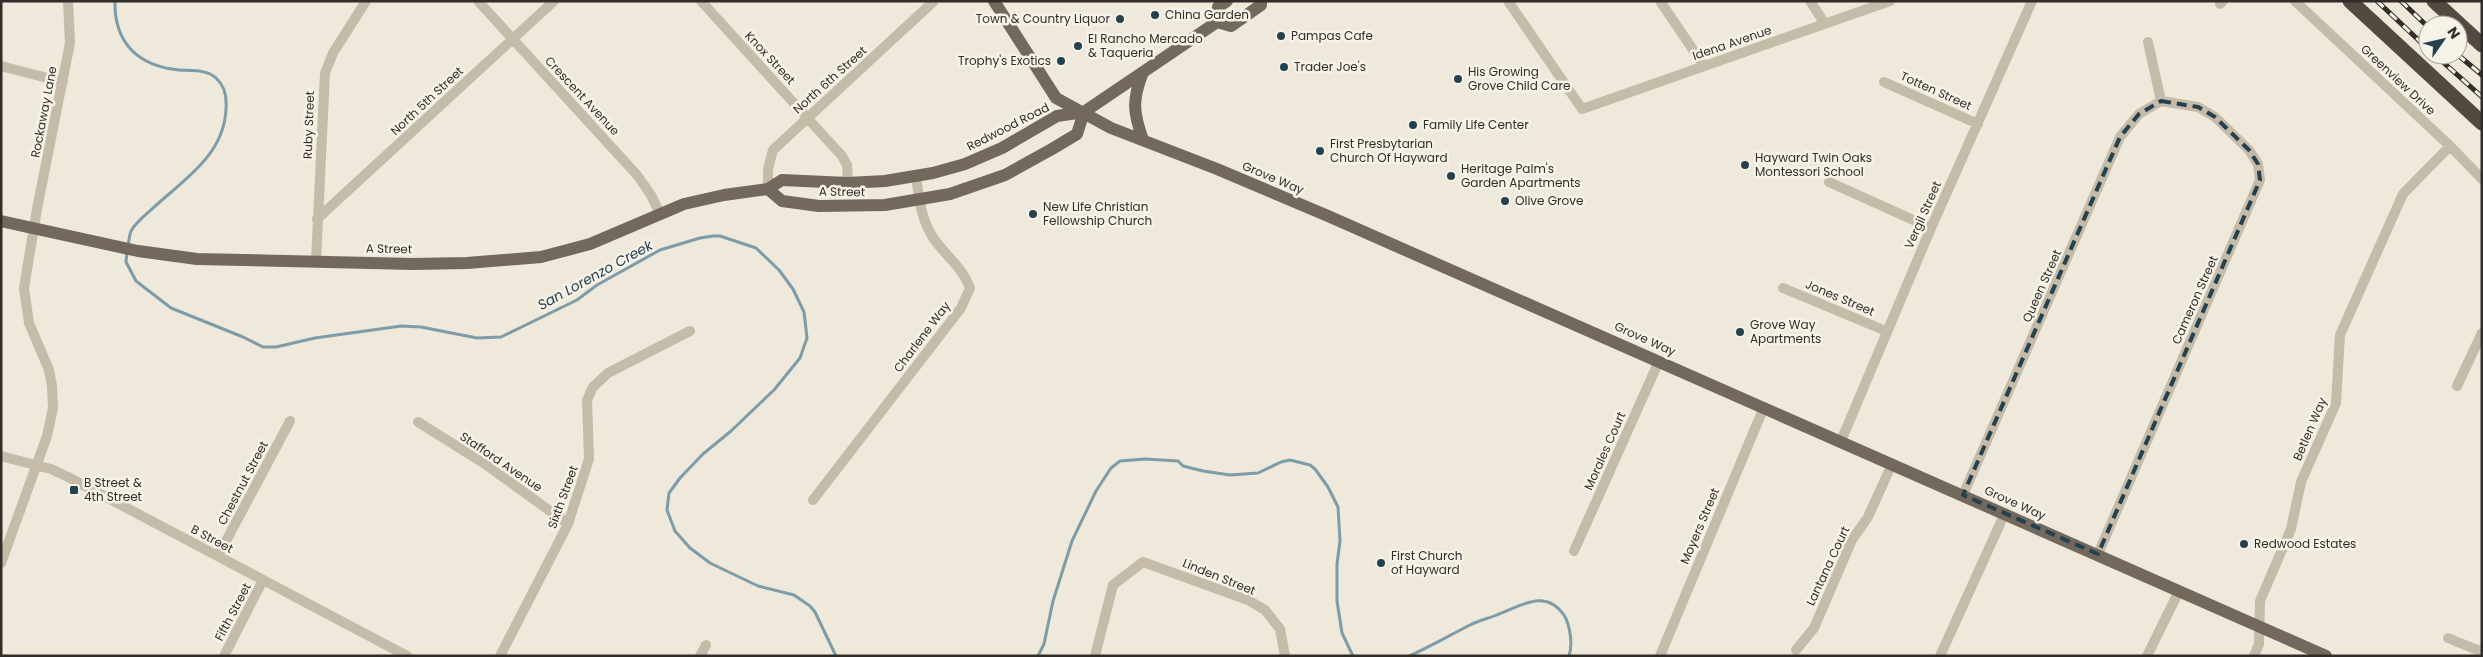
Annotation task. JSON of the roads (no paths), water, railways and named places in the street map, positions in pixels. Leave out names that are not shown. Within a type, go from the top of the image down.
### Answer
[{"type":"highway","points":[[2340,1],[2371,21]]},
{"type":"highway","points":[[2350,1],[2482,123]]},
{"type":"highway","points":[[2434,1],[2482,45]]},
{"type":"main road","name":"Grove Way","points":[[994,1],[1056,98],[1111,128],[1328,216],[2326,656]]},
{"type":"main road","points":[[1217,22],[1218,7],[1227,1]]},
{"type":"main road","name":"Redwood Road","points":[[916,176],[982,157],[1011,143],[1057,116],[1084,112],[1217,22],[1230,26],[1261,4],[1261,1]]},
{"type":"main road","points":[[1143,72],[1134,102],[1135,117],[1143,140]]},
{"type":"main road","points":[[919,201],[973,188],[1028,163],[1077,134],[1084,112]]},
{"type":"main road","name":"A Street","points":[[1,221],[138,251],[197,259],[467,263],[541,257],[590,244],[660,214],[701,200],[768,189],[782,180],[848,183],[885,181],[916,176]]},
{"type":"main road","name":"A Street","points":[[768,189],[782,201],[819,206],[867,206],[919,201]]},
{"type":"street","name":"Rockaway Lane","points":[[1,563],[50,425],[53,396],[49,370],[29,323],[25,297],[26,276],[70,43],[68,1]]},
{"type":"street","name":"Ruby Street","points":[[316,261],[325,73],[333,53],[366,1]]},
{"type":"street","name":"Crescent Avenue","points":[[478,1],[637,175],[651,195],[660,214]]},
{"type":"street","name":"North 5th Street","points":[[317,219],[554,1]]},
{"type":"street","name":"Knox Street","points":[[700,1],[842,156],[847,165],[848,183]]},
{"type":"street","name":"North 6th Street","points":[[768,189],[768,169],[772,150],[934,1]]},
{"type":"street","name":"Idena Avenue","points":[[1508,1],[1582,109],[1890,1]]},
{"type":"street","points":[[1660,1],[1704,66]]},
{"type":"street","points":[[1810,1],[1825,24]]},
{"type":"street","name":"Vergil Street","points":[[1841,441],[1931,228],[2032,1]]},
{"type":"street","name":"Greenview Drive","points":[[2295,1],[2450,146],[2482,179]]},
{"type":"street","points":[[2148,42],[2161,101]]},
{"type":"street","points":[[1,66],[63,82]]},
{"type":"street","name":"Totten Street","points":[[1884,82],[1978,124]]},
{"type":"street","name":"Queen Street","points":[[1964,495],[2120,138],[2139,114],[2161,101]]},
{"type":"street","name":"Cameron Street","points":[[2098,554],[2260,180],[2258,164],[2249,150],[2215,117],[2198,107],[2161,101]]},
{"type":"street","name":"Betlen Way","points":[[2254,656],[2259,644],[2260,601],[2291,529],[2301,482],[2336,403],[2340,335],[2403,194],[2450,146]]},
{"type":"street","name":"Charlene Way","points":[[813,500],[961,308],[970,288],[965,275],[933,238],[922,216],[916,176]]},
{"type":"street","points":[[1829,182],[1931,228]]},
{"type":"street","name":"Jones Street","points":[[1783,288],[1886,332]]},
{"type":"street","name":"Sixth Street","points":[[500,656],[568,524],[590,459],[587,400],[593,388],[608,373],[690,331]]},
{"type":"street","points":[[2458,386],[2482,333]]},
{"type":"street","name":"Morales Court","points":[[1574,551],[1659,361]]},
{"type":"street","name":"Moyers Street","points":[[1660,656],[1764,407]]},
{"type":"street","name":"Chestnut Street","points":[[218,556],[290,421]]},
{"type":"street","name":"Stafford Avenue","points":[[418,422],[486,464],[568,524]]},
{"type":"street","name":"B Street","points":[[1,456],[36,465],[78,482],[407,656]]},
{"type":"street","name":"Lantana Court","points":[[1796,650],[1814,628],[1852,540],[1868,517],[1892,464]]},
{"type":"street","points":[[1940,656],[2005,513]]},
{"type":"street","name":"Linden Street","points":[[1095,656],[1113,585],[1143,562],[1248,600],[1266,610],[1280,629],[1285,656]]},
{"type":"street","name":"Fifth Street","points":[[224,656],[263,580]]},
{"type":"street","points":[[2147,656],[2179,591]]},
{"type":"street","points":[[2448,638],[2482,652]]},
{"type":"street","points":[[700,656],[706,645]]},
{"type":"waterway","name":"San Lorenzo Creek","points":[[115,1],[119,29],[131,50],[140,57],[164,68],[198,71],[212,75],[222,85],[226,100],[224,126],[210,154],[189,177],[143,216],[131,231],[128,246]]},
{"type":"waterway","name":"San Lorenzo Creek","points":[[127,252],[126,262],[136,281],[171,308],[263,347],[276,347],[315,338],[401,326],[421,327],[477,338],[501,337],[577,300],[597,285],[660,250],[713,236],[720,236],[756,248],[779,270],[793,289],[804,312],[807,338],[800,358],[774,390],[731,431],[703,454],[680,478],[669,493],[667,510],[675,531],[690,548],[710,563],[758,586],[794,595],[810,606],[815,612],[836,656]]},
{"type":"waterway","name":"San Lorenzo Creek","points":[[1038,656],[1044,644],[1053,601],[1072,541],[1096,491],[1111,468],[1120,461],[1145,459],[1178,461],[1183,466],[1230,475],[1258,473],[1281,462],[1290,460],[1310,465],[1315,469],[1328,487],[1338,507],[1340,541],[1337,564],[1337,601],[1342,633],[1353,656]]},
{"type":"waterway","name":"San Lorenzo Creek","points":[[1409,656],[1474,623],[1533,601],[1549,602],[1564,615],[1570,635],[1571,646],[1569,656]]},
{"type":"railway","points":[[2377,1],[2418,40]]},
{"type":"railway","points":[[2401,1],[2418,17]]},
{"type":"railway","points":[[2468,63],[2482,75]]},
{"type":"railway","points":[[2446,65],[2482,97]]},
{"type":"place","name":"China Garden","points":[[1155,15]]},
{"type":"place","name":"Town & Country Liquor","points":[[1120,19]]},
{"type":"place","name":"Pampas Cafe","points":[[1281,36]]},
{"type":"place","name":"El Rancho Mercado & Taqueria","points":[[1078,46]]},
{"type":"place","name":"Trophy's Exotics","points":[[1061,61]]},
{"type":"place","name":"Trader Joe's","points":[[1284,67]]},
{"type":"place","name":"His Growing Grove Child Care","points":[[1458,79]]},
{"type":"place","name":"Family Life Center","points":[[1413,125]]},
{"type":"place","name":"First Presbytarian Church Of Hayward","points":[[1320,151]]},
{"type":"place","name":"Hayward Twin Oaks Montessori School","points":[[1745,165]]},
{"type":"place","name":"Heritage Palm's Garden Apartments","points":[[1451,176]]},
{"type":"place","name":"Olive Grove","points":[[1505,201]]},
{"type":"place","name":"New Life Christian Fellowship Church","points":[[1033,214]]},
{"type":"place","name":"Grove Way Apartments","points":[[1740,332]]},
{"type":"place","name":"B Street & 4th Street","points":[[74,490]]},
{"type":"place","name":"Redwood Estates","points":[[2244,544]]},
{"type":"place","name":"First Church of Hayward","points":[[1381,563]]}]
